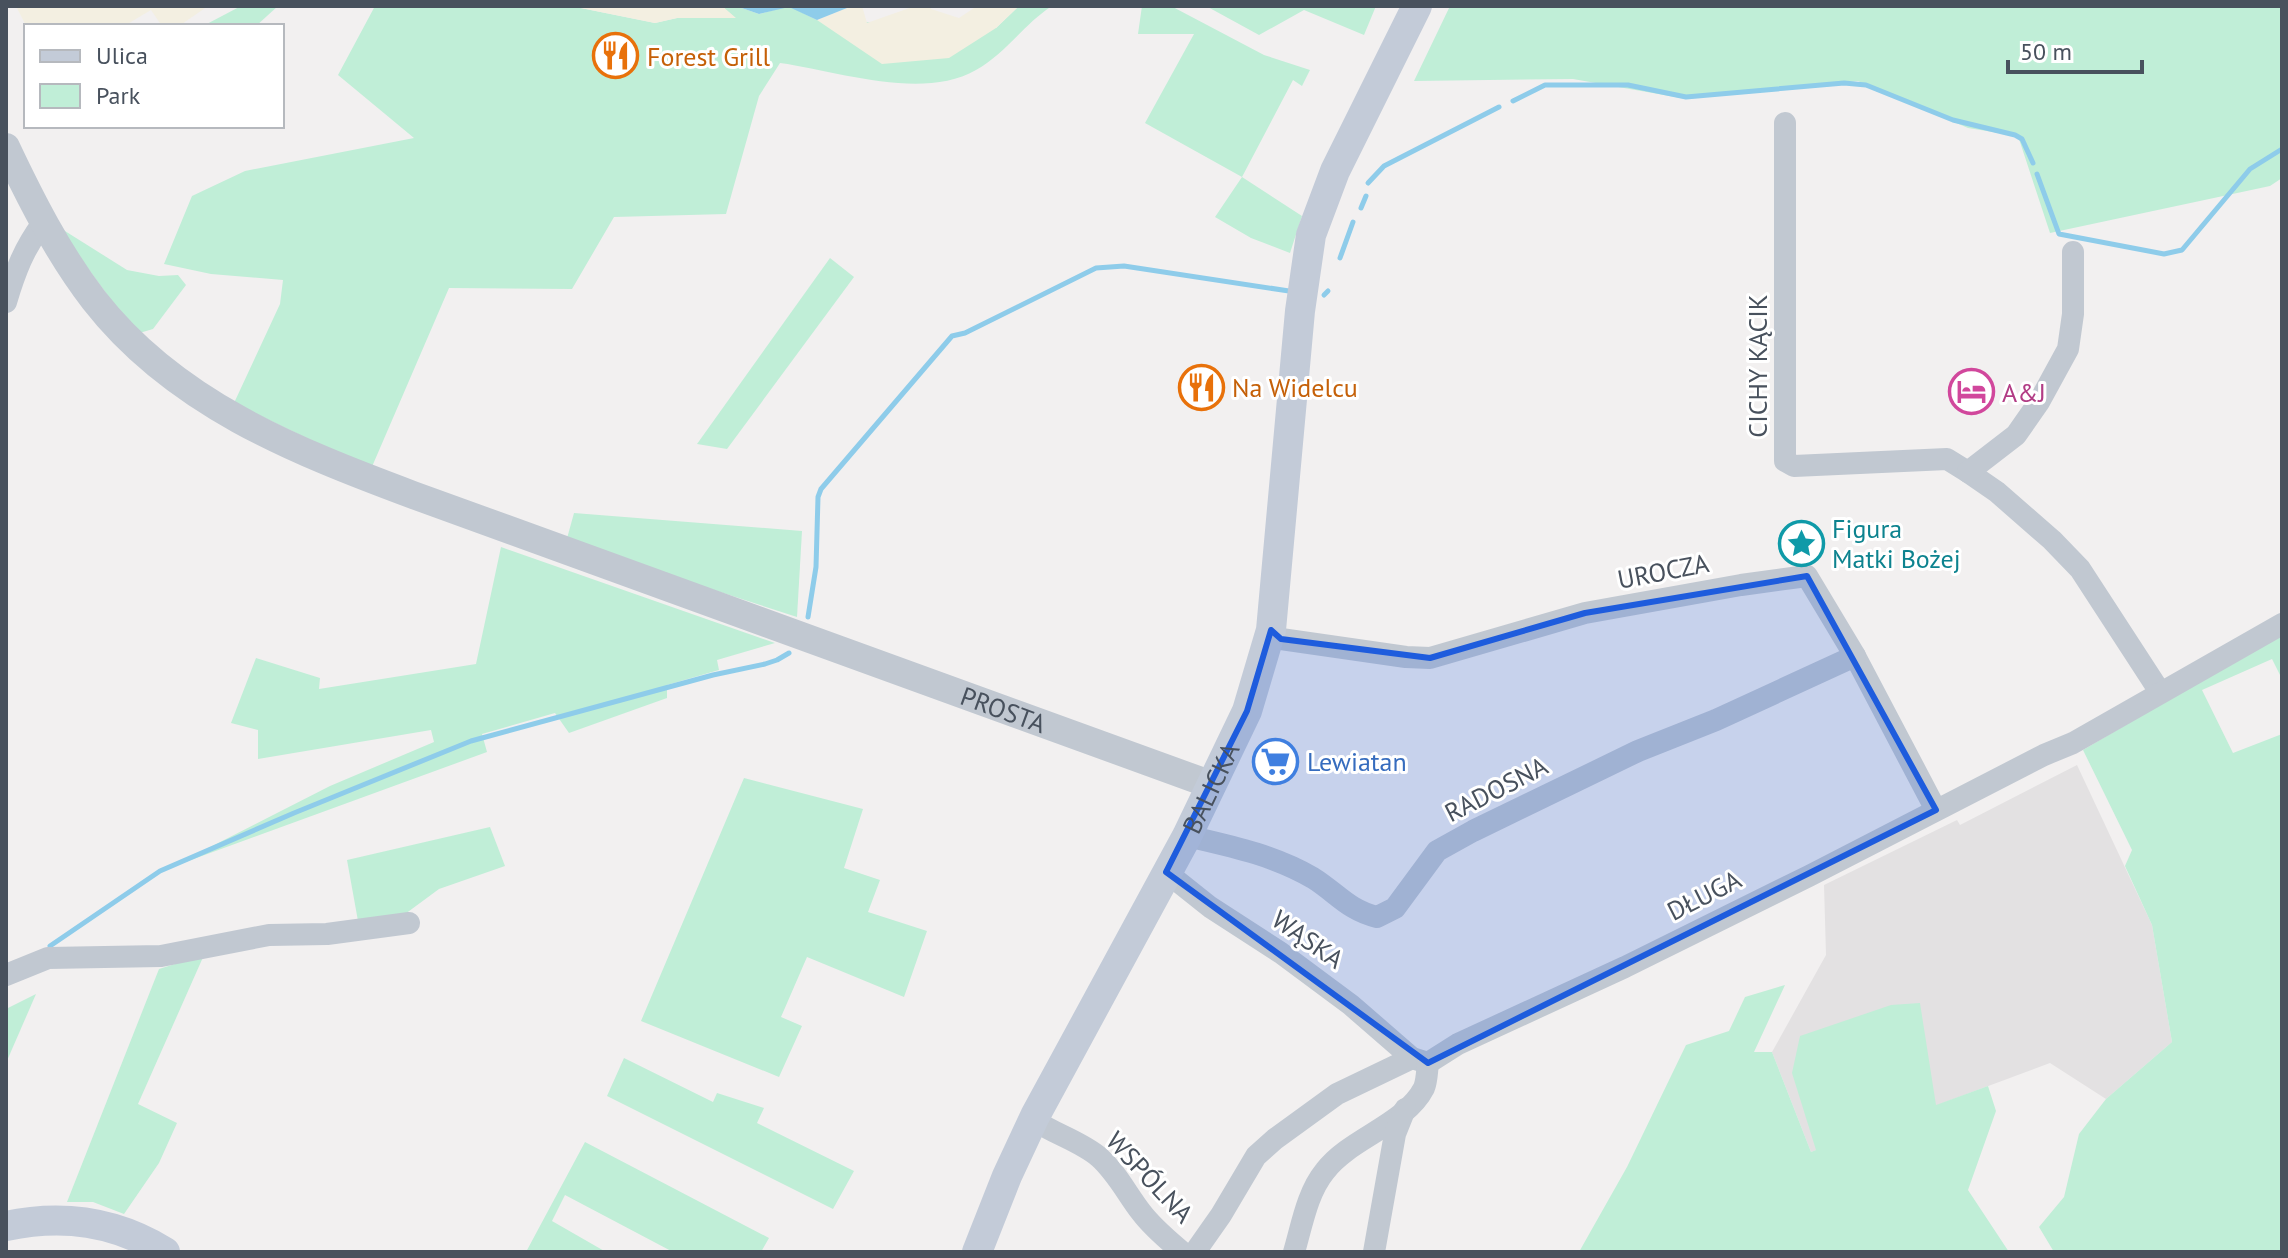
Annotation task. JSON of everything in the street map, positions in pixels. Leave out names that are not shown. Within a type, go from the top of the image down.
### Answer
[{"type":"main road","name":"BALICKA","points":[[977,1252],[1007,1176],[1034,1120],[1187,836],[1247,711],[1271,630],[1303,281],[1311,235],[1335,171],[1417,6]]},
{"type":"main road","points":[[10,1220],[86,1221],[126,1231],[165,1252]]},
{"type":"street","name":"CICHY KĄCIK","points":[[1785,123],[1785,461],[1794,466],[1947,459],[1997,492],[2080,569],[2160,692]]},
{"type":"street","name":"PROSTA","points":[[6,147],[43,223],[94,301],[141,350],[192,393],[259,432],[336,467],[1212,785]]},
{"type":"street","points":[[6,302],[11,265],[43,223]]},
{"type":"street","points":[[1968,472],[2016,435],[2039,402],[2068,349],[2073,314],[2073,252]]},
{"type":"street","name":"UROCZA","points":[[1271,630],[1281,639],[1430,658],[1585,613],[1807,576],[1855,656],[1936,810]]},
{"type":"street","name":"DŁUGA","points":[[1195,1252],[1256,1156],[1337,1094],[1420,1061],[1625,967],[2073,743],[2282,624]]},
{"type":"street","name":"RADOSNA","points":[[1187,836],[1256,852],[1313,878],[1359,913],[1377,917],[1395,908],[1437,851],[1473,831],[1638,751],[1716,720],[1855,656]]},
{"type":"street","name":"WĄSKA","points":[[1166,872],[1210,907],[1281,953],[1351,1005],[1420,1061]]},
{"type":"street","points":[[6,975],[48,958],[161,956],[269,935],[327,934],[409,923]]},
{"type":"street","points":[[1294,1252],[1315,1186],[1343,1152],[1406,1109],[1425,1087],[1420,1061]]},
{"type":"street","points":[[1374,1252],[1395,1134],[1406,1109]]},
{"type":"street","name":"WSPÓLNA","points":[[1034,1120],[1086,1147],[1101,1159],[1158,1231],[1182,1252]]},
{"type":"highlighted area","points":[[1807,576],[1936,810],[1428,1063],[1166,872],[1247,711],[1271,630],[1281,639],[1430,658],[1585,613]]},
{"type":"shaded area","points":[[2077,765],[2152,925],[2172,1042],[2106,1099],[2050,1063],[1811,1152],[1772,1052],[1826,955],[1824,885],[1957,820],[1960,825]]},
{"type":"green space","points":[[241,6],[278,6],[258,24],[207,24]]},
{"type":"green space","points":[[375,6],[571,6],[655,23],[677,18],[735,18],[722,6],[736,6],[759,14],[789,6],[817,20],[996,28],[1019,6],[1052,6],[987,63],[954,79],[906,84],[780,63],[759,96],[726,214],[614,217],[572,289],[449,288],[371,469],[234,403],[280,304],[283,280],[211,274],[164,264],[192,196],[245,171],[414,138],[338,75]]},
{"type":"green space","points":[[1142,6],[1171,6],[1264,55],[1310,70],[1302,86],[1293,80],[1242,177],[1145,123],[1194,34],[1138,34]]},
{"type":"green space","points":[[1206,6],[1376,6],[1364,35],[1304,10],[1259,35]]},
{"type":"green space","points":[[1450,6],[2282,6],[2282,178],[2270,186],[2050,233],[2018,136],[1968,128],[1858,81],[1681,98],[1573,79],[1414,81]]},
{"type":"green space","points":[[1242,177],[1302,216],[1290,253],[1251,238],[1215,217]]},
{"type":"green space","points":[[57,226],[127,270],[159,276],[178,275],[186,285],[153,329],[136,334]]},
{"type":"green space","points":[[830,258],[854,277],[727,449],[697,444]]},
{"type":"green space","points":[[574,513],[802,531],[797,617],[566,542]]},
{"type":"green space","points":[[501,547],[775,643],[717,660],[719,670],[667,685],[667,698],[569,733],[555,713],[482,734],[487,752],[169,868],[330,786],[434,742],[431,730],[258,759],[258,730],[231,723],[256,658],[320,678],[319,689],[476,664]]},
{"type":"green space","points":[[2282,633],[2282,679],[2272,659],[2202,690],[2233,753],[2282,734],[2282,1252],[2054,1252],[2039,1227],[2064,1197],[2079,1134],[2106,1099],[2172,1042],[2152,925],[2125,866],[2132,850],[2083,750]]},
{"type":"green space","points":[[744,778],[863,809],[844,868],[880,880],[868,912],[927,931],[904,997],[807,957],[781,1017],[802,1026],[779,1077],[641,1021]]},
{"type":"green space","points":[[490,827],[505,866],[439,889],[401,917],[358,921],[347,860]]},
{"type":"green space","points":[[204,955],[138,1104],[177,1123],[159,1163],[124,1214],[93,1202],[67,1202],[159,969]]},
{"type":"green space","points":[[1785,985],[1754,1052],[1772,1052],[1811,1152],[1816,1150],[1792,1073],[1800,1036],[1891,1005],[1920,1003],[1936,1105],[1988,1086],[1996,1111],[1968,1190],[2009,1252],[1579,1252],[1627,1167],[1686,1045],[1729,1031],[1745,997]]},
{"type":"green space","points":[[36,994],[6,1063],[6,1009]]},
{"type":"green space","points":[[624,1058],[713,1102],[717,1093],[764,1108],[757,1123],[854,1171],[833,1209],[607,1096]]},
{"type":"green space","points":[[585,1142],[769,1238],[761,1252],[673,1252],[565,1195],[552,1221],[606,1252],[526,1252]]},
{"type":"sand","points":[[16,6],[208,6],[182,24],[161,24],[151,10],[127,24],[25,24]]},
{"type":"sand","points":[[571,6],[722,6],[736,18],[677,18],[655,23]]},
{"type":"sand","points":[[852,6],[862,6],[867,23],[915,6],[931,6],[931,9],[959,18],[977,6],[1019,6],[996,28],[949,58],[882,64],[817,20]]},
{"type":"water","points":[[736,6],[852,6],[817,20],[789,7],[759,14]]},
{"type":"waterway","points":[[1513,101],[1545,85],[1628,85],[1686,97],[1844,83],[1866,85],[1953,120],[2015,135],[2022,139],[2033,163]]},
{"type":"waterway","points":[[1368,183],[1384,166],[1499,107]]},
{"type":"waterway","points":[[2037,174],[2059,234],[2164,254],[2182,250],[2250,169],[2282,149]]},
{"type":"waterway","points":[[1361,208],[1366,196]]},
{"type":"waterway","points":[[1340,258],[1353,222]]},
{"type":"waterway","points":[[808,617],[816,567],[818,497],[821,489],[952,336],[965,333],[1096,268],[1124,266],[1289,291]]},
{"type":"waterway","points":[[1324,295],[1328,291]]},
{"type":"waterway","points":[[50,946],[160,871],[471,741],[713,675],[765,664],[789,653]]},
{"type":"place","name":"Forest Grill","points":[[616,56]]},
{"type":"place","name":"Na Widelcu","points":[[1201,387]]},
{"type":"place","name":"A&J","points":[[1971,392]]},
{"type":"place","name":"Figura Matki Bożej","points":[[1801,543]]},
{"type":"place","name":"Lewiatan","points":[[1276,761]]}]
